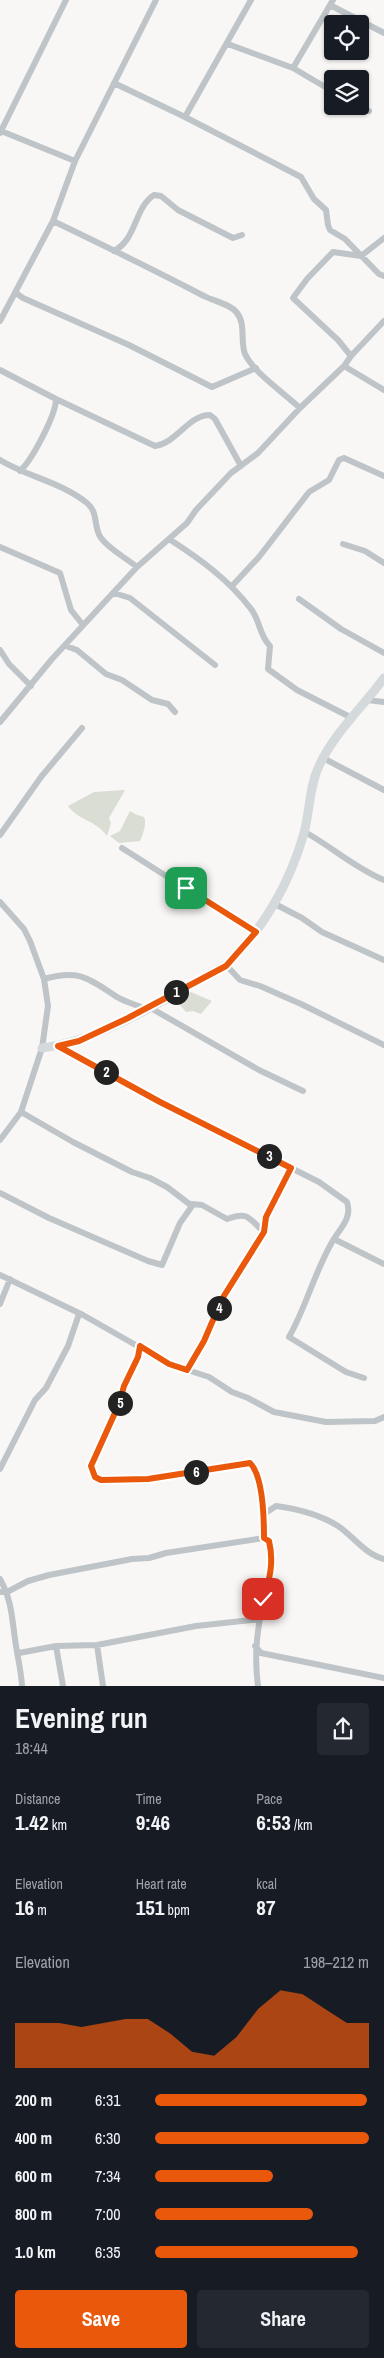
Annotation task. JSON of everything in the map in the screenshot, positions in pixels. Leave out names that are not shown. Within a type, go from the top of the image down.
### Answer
[{"type":"street","points":[[66,0],[0,132],[75,161]]},
{"type":"street","points":[[0,321],[53,220],[75,161],[156,0]]},
{"type":"street","points":[[185,117],[228,44],[251,0]]},
{"type":"street","points":[[293,68],[331,2],[384,33]]},
{"type":"street","points":[[228,44],[293,68],[324,86]]},
{"type":"street","points":[[114,83],[185,117],[301,177],[314,199],[326,210],[330,230],[345,239],[379,274],[384,276]]},
{"type":"street","points":[[114,251],[126,243],[140,214],[149,199],[154,195],[161,196],[178,210],[233,238],[242,235]]},
{"type":"street","points":[[53,220],[170,277],[213,301],[231,308],[237,313],[241,321],[243,346],[246,355],[256,368],[300,408]]},
{"type":"street","points":[[351,356],[338,340],[293,298],[307,279],[334,252],[361,256],[384,238]]},
{"type":"street","points":[[16,293],[22,298],[129,345],[212,387],[256,368]]},
{"type":"street","points":[[0,722],[137,567],[187,523],[196,510],[241,466],[258,453],[300,408],[344,366],[384,321]]},
{"type":"street","points":[[344,366],[384,390]]},
{"type":"street","points":[[0,370],[155,446],[170,442],[195,420],[210,415],[215,419],[241,466]]},
{"type":"street","points":[[20,471],[29,463],[55,411],[56,399]]},
{"type":"street","points":[[55,411],[71,406]]},
{"type":"street","points":[[232,586],[258,557],[309,492],[329,480],[339,460],[344,458],[384,476]]},
{"type":"street","points":[[0,460],[20,471],[52,482],[87,503],[94,512],[97,531],[101,539],[137,567]]},
{"type":"street","points":[[169,539],[217,572],[232,586],[253,611],[264,640],[270,646],[271,656],[268,669],[297,690],[352,718]]},
{"type":"street","points":[[342,544],[364,552],[384,563]]},
{"type":"street","points":[[0,546],[60,573],[71,610],[84,625]]},
{"type":"street","points":[[114,593],[130,598],[215,665]]},
{"type":"street","points":[[299,599],[341,629],[384,653]]},
{"type":"street","points":[[66,646],[77,650],[106,674],[122,680],[152,700],[168,704],[175,712]]},
{"type":"street","points":[[0,650],[8,664],[31,686]]},
{"type":"street","points":[[42,1048],[79,1041],[147,1008],[226,966],[256,932],[275,904],[304,832],[313,785],[323,758],[384,678]]},
{"type":"street","points":[[367,700],[384,702]]},
{"type":"street","points":[[0,835],[41,777],[82,728]]},
{"type":"street","points":[[323,758],[384,790]]},
{"type":"street","points":[[304,832],[384,880]]},
{"type":"street","points":[[122,848],[256,932]]},
{"type":"street","points":[[0,902],[24,929],[44,979],[48,1006],[42,1048],[21,1112],[0,1140]]},
{"type":"street","points":[[275,904],[302,918],[322,932],[384,960]]},
{"type":"street","points":[[226,966],[240,980],[260,986],[301,1004],[384,1046]]},
{"type":"street","points":[[44,979],[64,974],[79,976],[106,988],[119,998],[147,1008],[303,1092]]},
{"type":"street","points":[[58,1046],[160,1102],[318,1182],[348,1202],[349,1213],[347,1219],[334,1239],[289,1337],[346,1372],[364,1378]]},
{"type":"street","points":[[21,1112],[73,1142],[132,1172],[159,1182],[192,1206]]},
{"type":"street","points":[[187,1370],[204,1341],[222,1299],[264,1232],[266,1217],[291,1168]]},
{"type":"street","points":[[0,1193],[49,1218],[148,1261],[162,1265],[180,1223],[192,1204],[202,1205],[227,1220],[240,1214],[246,1216],[264,1232]]},
{"type":"street","points":[[334,1239],[384,1264]]},
{"type":"street","points":[[0,1275],[140,1346],[169,1364],[217,1381],[232,1392],[274,1412],[306,1420],[355,1422],[375,1421],[384,1417]]},
{"type":"street","points":[[0,1304],[10,1280]]},
{"type":"street","points":[[0,1469],[35,1400],[46,1388],[68,1346],[79,1314]]},
{"type":"street","points":[[140,1346],[138,1357],[124,1386],[119,1404],[91,1466],[95,1477],[101,1480],[148,1479],[250,1463],[254,1467],[258,1481],[264,1514],[264,1538]]},
{"type":"street","points":[[264,1514],[271,1507],[276,1506],[313,1513],[337,1526],[374,1556],[384,1559]]},
{"type":"street","points":[[4,1592],[28,1580],[49,1575],[132,1559],[149,1558],[166,1553],[264,1538],[269,1541],[272,1566],[260,1618],[256,1646],[255,1659],[258,1686]]},
{"type":"street","points":[[0,1578],[19,1653],[22,1686]]},
{"type":"street","points":[[19,1653],[56,1646],[97,1645],[196,1626],[260,1618]]},
{"type":"street","points":[[97,1645],[103,1686]]},
{"type":"street","points":[[56,1646],[63,1686]]},
{"type":"street","points":[[256,1646],[261,1653],[384,1678]]},
{"type":"shaded area","points":[[125,790],[109,818],[111,823],[107,836],[98,827],[72,811],[68,806],[94,792]]},
{"type":"shaded area","points":[[130,811],[145,819],[140,841],[119,843],[110,836],[120,831]]},
{"type":"shaded area","points":[[191,992],[212,1001],[201,1014],[193,1011],[186,1012],[180,1005],[179,999]]},
{"type":"route","points":[[186,888],[256,932],[226,966],[128,1018],[79,1041],[58,1046],[160,1102],[291,1168],[266,1217],[264,1232],[222,1299],[204,1341],[187,1370],[169,1364],[140,1346],[138,1357],[124,1386],[119,1404],[91,1466],[95,1477],[101,1480],[132,1480],[207,1470],[244,1462],[250,1463],[254,1467],[258,1481],[264,1514],[264,1538],[269,1541],[271,1550],[272,1566],[270,1580],[263,1599]]}]
